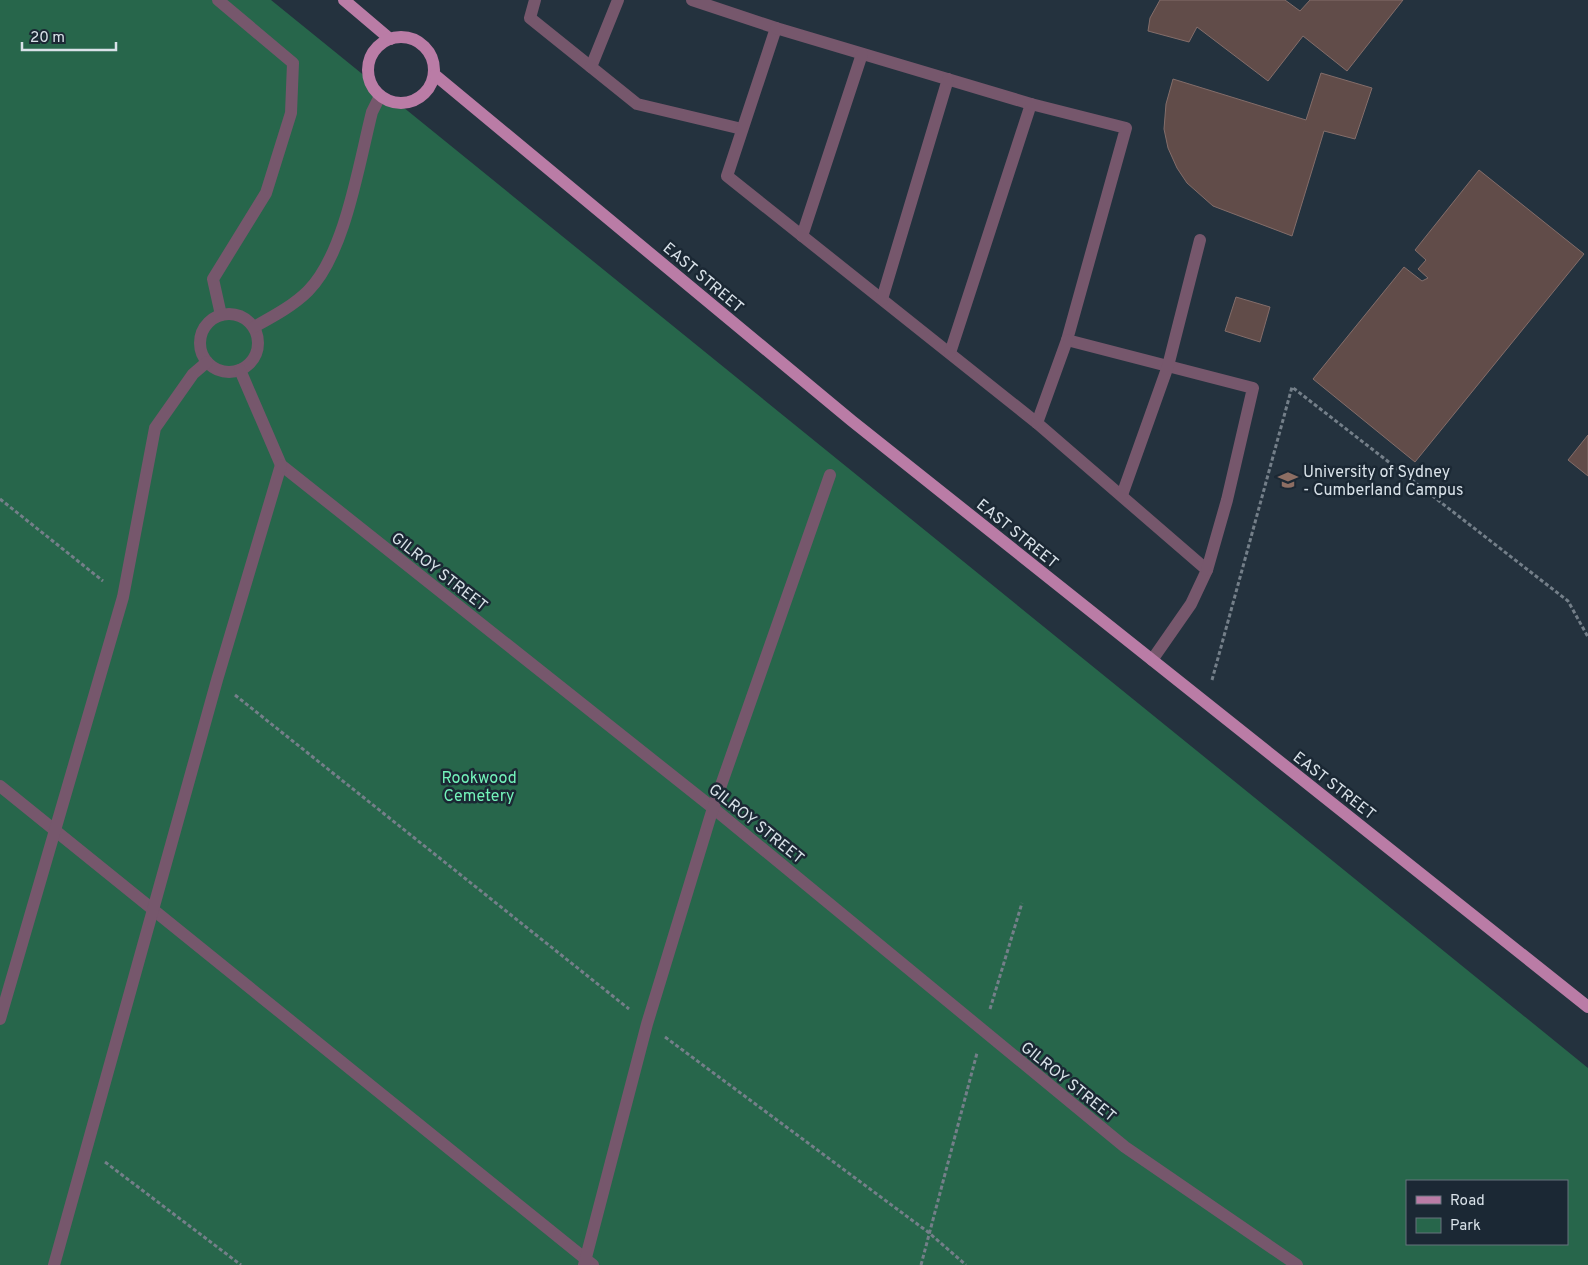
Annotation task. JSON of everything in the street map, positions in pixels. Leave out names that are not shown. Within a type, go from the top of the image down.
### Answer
[{"type":"main road","points":[[344,0],[390,39]]},
{"type":"main road","points":[[413,38],[423,44],[430,53],[434,63],[434,75],[426,93],[408,103],[398,104],[380,96],[369,79],[369,59],[374,50],[390,39],[413,38]]},
{"type":"main road","name":"EAST STREET","points":[[434,75],[852,421],[1588,1007]]},
{"type":"street","points":[[218,0],[293,63],[291,113],[266,193],[213,279],[221,315]]},
{"type":"street","points":[[535,0],[530,18],[637,104],[742,129]]},
{"type":"street","points":[[591,67],[618,0]]},
{"type":"street","points":[[692,0],[776,28],[948,80],[1126,128],[1067,340],[1037,423]]},
{"type":"street","points":[[776,28],[727,176],[1037,423],[1207,570]]},
{"type":"street","points":[[802,236],[862,54]]},
{"type":"street","points":[[882,299],[948,80]]},
{"type":"street","points":[[254,327],[299,299],[313,285],[326,267],[345,217],[372,112],[380,96]]},
{"type":"street","points":[[950,353],[1032,104]]},
{"type":"street","points":[[1122,495],[1168,366],[1200,240]]},
{"type":"street","points":[[221,315],[239,316],[254,327],[259,344],[257,352],[248,366],[240,370],[222,371],[207,362],[202,353],[202,335],[205,326],[221,315]]},
{"type":"street","points":[[1067,340],[1253,388],[1227,500],[1207,570],[1191,604],[1152,660]]},
{"type":"street","points":[[0,1019],[122,596],[155,428],[193,374],[207,362]]},
{"type":"street","name":"GILROY STREET","points":[[240,370],[280,465],[713,808],[1125,1147],[1297,1265]]},
{"type":"street","points":[[54,1265],[152,910],[280,465]]},
{"type":"street","points":[[0,786],[587,1263],[648,1024],[713,808],[830,475]]},
{"type":"path","points":[[1206,703],[1292,387],[1568,601],[1588,637]]},
{"type":"path","points":[[0,499],[122,596]]},
{"type":"path","points":[[217,680],[648,1024],[928,1232],[966,1265]]},
{"type":"path","points":[[921,1265],[928,1232],[983,1031],[1022,903]]},
{"type":"path","points":[[86,1148],[241,1265]]},
{"type":"green space","name":"Rookwood Cemetery","points":[[0,0],[271,0],[1588,1068],[1588,1265],[0,1265]]},
{"type":"building","points":[[1160,0],[1285,0],[1300,11],[1310,0],[1403,0],[1347,71],[1303,36],[1268,81],[1197,27],[1189,42],[1148,31],[1150,18]]},
{"type":"building","points":[[1321,73],[1372,88],[1355,139],[1324,131],[1292,236],[1213,206],[1187,183],[1177,168],[1168,148],[1164,129],[1166,104],[1173,79],[1306,120]]},
{"type":"building","points":[[1479,170],[1584,254],[1415,462],[1313,379],[1404,267],[1422,281],[1428,278],[1418,269],[1426,260],[1415,250]]},
{"type":"building","points":[[1236,297],[1270,307],[1260,342],[1225,331]]},
{"type":"building","points":[[1588,435],[1588,476],[1568,460]]},
{"type":"place","name":"University of Sydney - Cumberland Campus","points":[[1288,480]]}]
